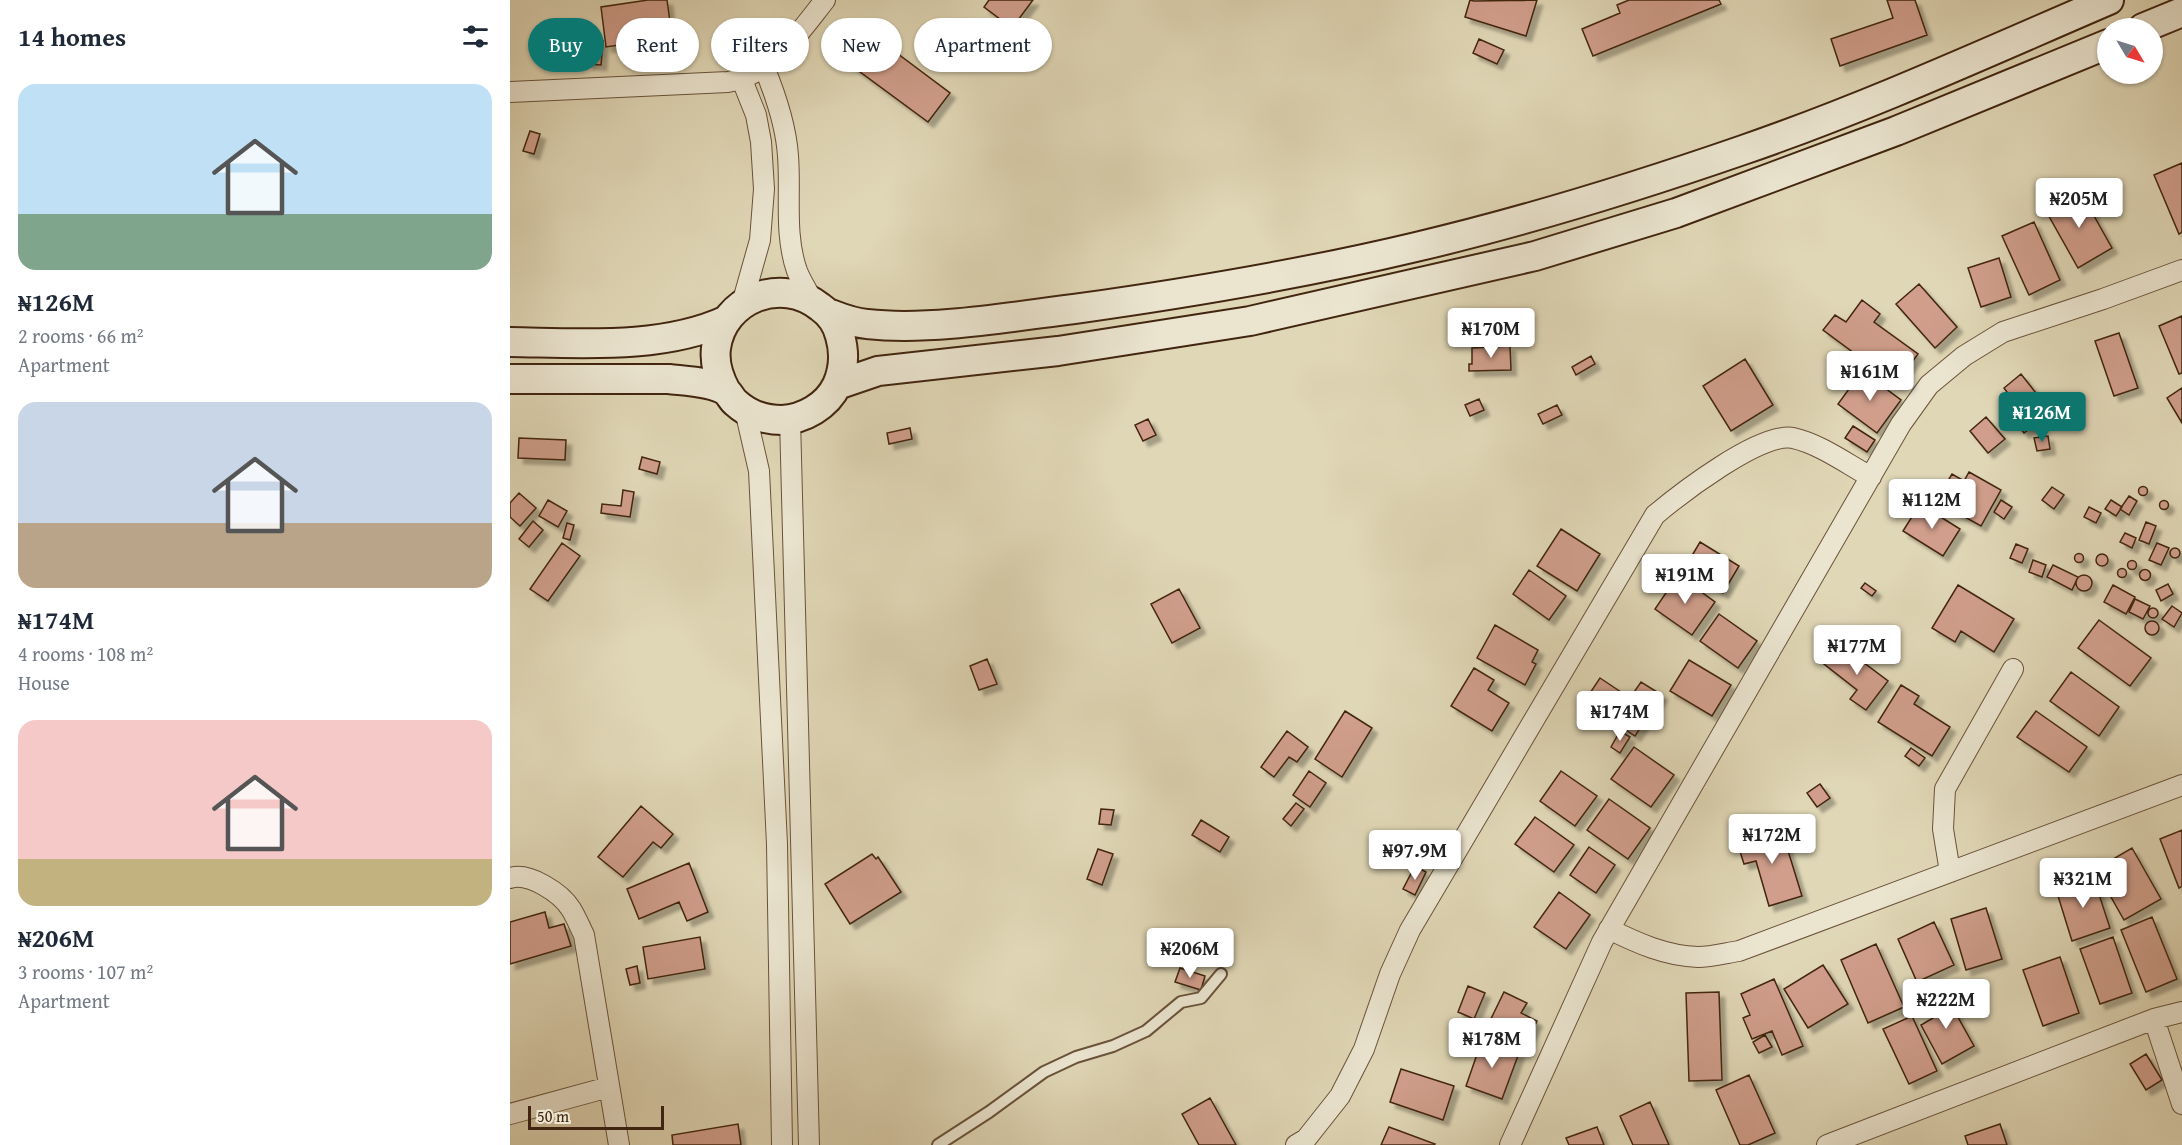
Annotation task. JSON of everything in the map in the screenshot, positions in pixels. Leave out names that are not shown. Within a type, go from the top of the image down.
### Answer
[{"type":"main road","points":[[510,342],[604,342],[659,339],[705,330],[758,295],[776,291],[795,293],[847,320],[883,325],[927,325],[1125,302],[1263,280],[1417,247],[1561,208],[1745,149],[1899,90],[2109,0]]},
{"type":"main road","points":[[2163,20],[2182,12]]},
{"type":"main road","points":[[837,385],[878,371],[1058,351],[1250,321],[1534,256],[1676,213],[1896,131],[2097,49]]},
{"type":"main road","points":[[510,379],[669,379],[700,383],[770,419],[790,419],[809,413],[820,406],[837,385],[843,367],[844,348],[839,330],[820,306]]},
{"type":"main road","points":[[734,312],[720,333],[716,348],[717,370],[735,401]]},
{"type":"street","points":[[809,20],[825,0]]},
{"type":"street","points":[[510,92],[728,82],[742,80],[756,72]]},
{"type":"street","points":[[766,72],[784,123],[793,255],[797,272],[820,306]]},
{"type":"street","points":[[734,312],[760,240],[764,189],[761,142],[756,115],[742,80]]},
{"type":"street","points":[[1510,1145],[1609,929],[1901,424],[1929,385],[1964,356],[2003,332],[2182,270]]},
{"type":"street","points":[[735,401],[759,471],[777,844],[782,1145]]},
{"type":"street","points":[[790,419],[808,1145]]},
{"type":"street","points":[[1296,1145],[1306,1139],[1340,1096],[1364,1049],[1390,974],[1410,930],[1655,515],[1688,487],[1758,445],[1791,438],[1817,447],[1871,477]]},
{"type":"street","points":[[1950,872],[1943,829],[1945,789],[2013,669]]},
{"type":"street","points":[[1609,929],[1639,944],[1668,953],[1698,957],[1739,951],[2182,785]]},
{"type":"street","points":[[510,878],[518,875],[550,888],[571,908],[584,935],[619,1145]]},
{"type":"street","points":[[1827,1145],[2154,1020],[2182,1012]]},
{"type":"street","points":[[2154,1020],[2182,1104]]},
{"type":"street","points":[[510,1114],[609,1087]]},
{"type":"lane","points":[[938,1145],[1044,1072],[1076,1057],[1113,1046],[1146,1031],[1181,1002],[1201,998],[1221,974]]},
{"type":"building","points":[[648,0],[667,0],[669,18],[616,18],[616,45],[606,47],[601,7]]},
{"type":"building","points":[[989,0],[1033,0],[1020,18],[999,18],[984,7]]},
{"type":"building","points":[[1470,0],[1537,0],[1526,36],[1465,17]]},
{"type":"building","points":[[1629,0],[1719,0],[1721,4],[1593,56],[1582,29],[1620,13],[1617,5]]},
{"type":"building","points":[[1887,0],[1915,0],[1927,35],[1840,66],[1831,39],[1893,18]]},
{"type":"building","points":[[1479,39],[1504,50],[1497,64],[1473,53]]},
{"type":"building","points":[[902,57],[914,66],[914,72],[922,72],[950,93],[928,122],[860,72],[902,72]]},
{"type":"building","points":[[530,131],[540,134],[534,154],[523,151]]},
{"type":"building","points":[[2182,163],[2182,232],[2179,234],[2154,175]]},
{"type":"building","points":[[2080,191],[2112,248],[2078,268],[2046,211]]},
{"type":"building","points":[[2034,222],[2060,280],[2029,295],[2002,236]]},
{"type":"building","points":[[1999,258],[2011,297],[1981,307],[1968,268]]},
{"type":"building","points":[[1919,284],[1957,327],[1935,348],[1896,304]]},
{"type":"building","points":[[1862,300],[1880,314],[1874,322],[1918,354],[1896,384],[1823,330],[1835,315],[1846,322]]},
{"type":"building","points":[[2182,316],[2182,373],[2179,374],[2159,326]]},
{"type":"building","points":[[2119,333],[2138,388],[2114,396],[2095,341]]},
{"type":"building","points":[[1510,346],[1511,370],[1469,371],[1469,364],[1472,364],[1472,348]]},
{"type":"building","points":[[1591,356],[1595,364],[1576,375],[1572,367]]},
{"type":"building","points":[[1745,359],[1773,405],[1731,431],[1703,386]]},
{"type":"building","points":[[1862,371],[1901,400],[1877,433],[1838,404]]},
{"type":"building","points":[[2021,374],[2051,412],[2024,433],[2000,403],[2010,396],[2004,388]]},
{"type":"building","points":[[2182,388],[2182,423],[2167,398]]},
{"type":"building","points":[[1479,399],[1484,410],[1470,416],[1465,405]]},
{"type":"building","points":[[1557,405],[1562,415],[1543,424],[1538,414]]},
{"type":"building","points":[[1986,417],[2005,439],[1988,453],[1970,431]]},
{"type":"building","points":[[1148,419],[1156,435],[1143,441],[1135,425]]},
{"type":"building","points":[[1853,426],[1875,440],[1867,452],[1845,438]]},
{"type":"building","points":[[910,428],[912,439],[889,444],[887,433]]},
{"type":"building","points":[[2048,436],[2050,449],[2037,451],[2034,438]]},
{"type":"building","points":[[519,438],[566,440],[565,460],[518,458]]},
{"type":"building","points":[[642,457],[660,462],[657,474],[639,469]]},
{"type":"building","points":[[1969,472],[2001,490],[1981,526],[1936,501],[1952,474],[1964,481]]},
{"type":"building","points":[[2052,487],[2064,495],[2054,509],[2042,500]]},
{"type":"building","points":[[2143,487],[2147,491],[2143,495],[2139,491]]},
{"type":"building","points":[[623,490],[634,492],[630,517],[601,513],[602,504],[621,506]]},
{"type":"building","points":[[519,493],[536,508],[520,526],[510,517],[510,503]]},
{"type":"building","points":[[2129,496],[2137,501],[2129,515],[2120,509]]},
{"type":"building","points":[[548,500],[567,511],[558,527],[539,516]]},
{"type":"building","points":[[2001,500],[2012,507],[2004,519],[1994,512]]},
{"type":"building","points":[[2111,500],[2122,507],[2116,516],[2105,509]]},
{"type":"building","points":[[2164,501],[2168,505],[2164,509],[2160,505]]},
{"type":"building","points":[[1920,504],[1960,529],[1943,556],[1903,531]]},
{"type":"building","points":[[2089,507],[2101,513],[2096,523],[2084,517]]},
{"type":"building","points":[[533,521],[543,530],[529,547],[519,539]]},
{"type":"building","points":[[2146,522],[2156,526],[2149,544],[2139,540]]},
{"type":"building","points":[[567,523],[574,525],[570,540],[563,538]]},
{"type":"building","points":[[1561,529],[1600,554],[1577,591],[1537,566]]},
{"type":"building","points":[[2125,533],[2136,538],[2132,548],[2120,542]]},
{"type":"building","points":[[1700,542],[1739,566],[1723,593],[1684,569]]},
{"type":"building","points":[[562,543],[580,556],[548,601],[530,589]]},
{"type":"building","points":[[2157,543],[2169,548],[2161,565],[2149,560]]},
{"type":"building","points":[[2016,544],[2028,549],[2022,563],[2010,558]]},
{"type":"building","points":[[2175,548],[2179,549],[2179,557],[2175,558],[2171,557],[2170,553],[2171,549]]},
{"type":"building","points":[[2079,553],[2084,558],[2079,563],[2074,558]]},
{"type":"building","points":[[2104,554],[2108,560],[2104,566],[2100,566],[2096,558]]},
{"type":"building","points":[[2033,560],[2046,565],[2042,577],[2029,572]]},
{"type":"building","points":[[2132,560],[2137,565],[2132,570],[2127,565]]},
{"type":"building","points":[[2053,565],[2078,577],[2072,590],[2047,577]]},
{"type":"building","points":[[2122,568],[2127,573],[2122,578],[2117,573]]},
{"type":"building","points":[[1529,570],[1566,596],[1549,620],[1513,594]]},
{"type":"building","points":[[2145,570],[2149,571],[2149,579],[2145,580],[2141,579],[2140,575],[2141,571]]},
{"type":"building","points":[[1678,575],[1715,602],[1692,635],[1655,609]]},
{"type":"building","points":[[2084,575],[2090,577],[2092,583],[2090,589],[2084,591],[2078,589],[2076,583],[2078,577]]},
{"type":"building","points":[[1865,583],[1876,591],[1872,596],[1861,588]]},
{"type":"building","points":[[2168,584],[2173,594],[2161,601],[2156,590]]},
{"type":"building","points":[[1958,585],[2014,619],[1994,652],[1961,631],[1955,642],[1932,628]]},
{"type":"building","points":[[2113,585],[2135,597],[2126,614],[2104,602]]},
{"type":"building","points":[[1179,589],[1200,628],[1172,643],[1151,604]]},
{"type":"building","points":[[2135,599],[2150,606],[2143,619],[2129,612]]},
{"type":"building","points":[[2172,606],[2182,613],[2174,627],[2162,619]]},
{"type":"building","points":[[2153,608],[2157,609],[2157,617],[2153,618],[2149,617],[2148,613],[2149,609]]},
{"type":"building","points":[[1719,614],[1757,641],[1738,668],[1700,641]]},
{"type":"building","points":[[2099,620],[2151,658],[2130,686],[2078,648]]},
{"type":"building","points":[[2152,621],[2157,623],[2159,628],[2157,633],[2152,635],[2147,633],[2145,628],[2147,623]]},
{"type":"building","points":[[1495,625],[1538,650],[1532,662],[1536,664],[1525,685],[1477,658]]},
{"type":"building","points":[[1839,644],[1888,681],[1866,710],[1850,699],[1857,690],[1824,664]]},
{"type":"building","points":[[987,659],[997,684],[979,690],[970,666]]},
{"type":"building","points":[[1689,660],[1731,685],[1712,716],[1670,691]]},
{"type":"building","points":[[1474,668],[1494,680],[1488,690],[1509,703],[1492,731],[1451,706]]},
{"type":"building","points":[[2071,672],[2119,707],[2099,736],[2050,701]]},
{"type":"building","points":[[1600,678],[1630,698],[1641,682],[1662,695],[1635,736],[1584,702]]},
{"type":"building","points":[[1901,685],[1919,696],[1914,704],[1950,727],[1932,756],[1878,722]]},
{"type":"building","points":[[1345,711],[1372,728],[1342,777],[1315,759]]},
{"type":"building","points":[[2036,711],[2087,747],[2069,772],[2017,737]]},
{"type":"building","points":[[1287,731],[1308,747],[1297,762],[1289,757],[1274,777],[1261,767]]},
{"type":"building","points":[[1620,731],[1630,737],[1620,753],[1611,747]]},
{"type":"building","points":[[1634,747],[1674,775],[1651,807],[1611,779]]},
{"type":"building","points":[[1911,748],[1925,758],[1919,766],[1905,756]]},
{"type":"building","points":[[1309,771],[1326,783],[1310,807],[1293,795]]},
{"type":"building","points":[[1561,771],[1597,796],[1575,826],[1540,801]]},
{"type":"building","points":[[1820,784],[1830,798],[1817,807],[1807,793]]},
{"type":"building","points":[[1609,799],[1650,828],[1628,859],[1587,830]]},
{"type":"building","points":[[1296,803],[1304,809],[1291,826],[1283,819]]},
{"type":"building","points":[[641,806],[673,834],[661,848],[653,842],[623,877],[598,857]]},
{"type":"building","points":[[1101,809],[1114,810],[1111,825],[1099,824]]},
{"type":"building","points":[[1535,817],[1574,845],[1554,872],[1515,844]]},
{"type":"building","points":[[1201,820],[1229,837],[1220,852],[1192,835]]},
{"type":"building","points":[[1781,828],[1802,896],[1769,906],[1756,861],[1744,864],[1737,842]]},
{"type":"building","points":[[2182,830],[2182,886],[2179,888],[2160,839]]},
{"type":"building","points":[[1589,847],[1615,865],[1596,893],[1570,875]]},
{"type":"building","points":[[2132,848],[2161,899],[2124,920],[2111,897],[2124,889],[2108,862]]},
{"type":"building","points":[[1098,849],[1113,854],[1102,885],[1087,879]]},
{"type":"building","points":[[872,854],[876,859],[878,857],[901,892],[850,924],[825,884]]},
{"type":"building","points":[[689,863],[708,912],[687,921],[679,902],[639,919],[627,889]]},
{"type":"building","points":[[1415,866],[1426,872],[1415,895],[1403,889]]},
{"type":"building","points":[[2093,876],[2110,928],[2072,941],[2058,896],[2069,892],[2066,884]]},
{"type":"building","points":[[1559,892],[1590,915],[1566,949],[1534,927]]},
{"type":"building","points":[[1986,908],[2002,959],[1966,970],[1951,919]]},
{"type":"building","points":[[545,912],[549,928],[564,924],[571,946],[510,964],[510,922]]},
{"type":"building","points":[[2152,917],[2177,979],[2146,992],[2121,930]]},
{"type":"building","points":[[1934,922],[1954,965],[1917,982],[1898,939]]},
{"type":"building","points":[[700,937],[705,969],[648,979],[643,947]]},
{"type":"building","points":[[2113,937],[2132,993],[2100,1004],[2080,949]]},
{"type":"building","points":[[1876,944],[1904,1007],[1868,1023],[1841,960]]},
{"type":"building","points":[[2060,957],[2079,1013],[2043,1026],[2023,970]]},
{"type":"building","points":[[1823,965],[1848,1004],[1808,1028],[1784,989]]},
{"type":"building","points":[[637,966],[640,983],[630,985],[626,969]]},
{"type":"building","points":[[1180,968],[1205,976],[1201,990],[1175,982]]},
{"type":"building","points":[[1774,979],[1803,1046],[1782,1055],[1772,1031],[1752,1039],[1743,1018],[1750,1015],[1741,994]]},
{"type":"building","points":[[1468,986],[1485,993],[1474,1019],[1458,1012]]},
{"type":"building","points":[[1504,992],[1527,1003],[1521,1013],[1537,1021],[1523,1050],[1485,1031]]},
{"type":"building","points":[[1719,992],[1722,1080],[1689,1081],[1686,993]]},
{"type":"building","points":[[1945,994],[1974,1046],[1942,1064],[1921,1025],[1933,1018],[1925,1004]]},
{"type":"building","points":[[1912,1016],[1937,1071],[1909,1084],[1883,1029]]},
{"type":"building","points":[[1765,1035],[1772,1047],[1759,1053],[1753,1042]]},
{"type":"building","points":[[1482,1040],[1519,1053],[1502,1099],[1466,1086]]},
{"type":"building","points":[[2146,1054],[2162,1080],[2146,1090],[2130,1064]]},
{"type":"building","points":[[1401,1069],[1454,1086],[1443,1120],[1390,1102]]},
{"type":"building","points":[[1749,1075],[1775,1133],[1748,1145],[1740,1145],[1716,1090]]},
{"type":"building","points":[[1210,1098],[1236,1145],[1199,1145],[1182,1114]]},
{"type":"building","points":[[1650,1102],[1669,1145],[1633,1145],[1620,1116]]},
{"type":"building","points":[[738,1124],[741,1145],[673,1145],[672,1135]]},
{"type":"building","points":[[2000,1124],[2007,1145],[1968,1145],[1965,1136]]},
{"type":"building","points":[[1389,1127],[1435,1144],[1381,1145]]},
{"type":"building","points":[[1597,1127],[1604,1145],[1569,1145],[1566,1138]]}]
